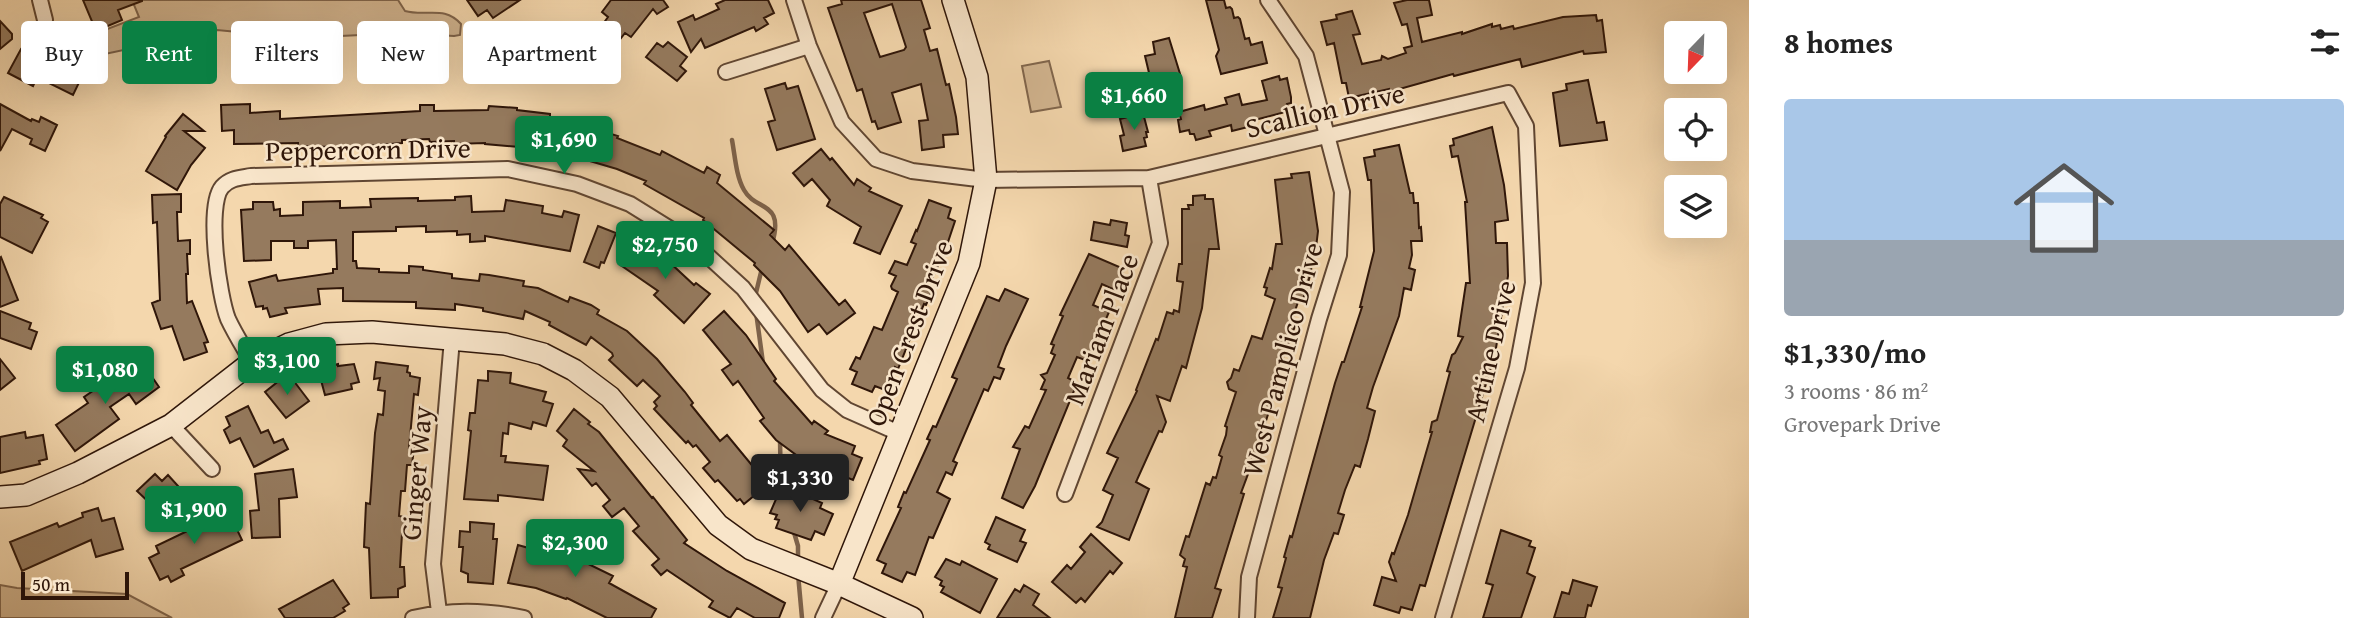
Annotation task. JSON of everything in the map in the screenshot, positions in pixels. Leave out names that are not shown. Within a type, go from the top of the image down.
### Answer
[{"type":"street","points":[[40,0],[45,20]]},
{"type":"street","name":"Scallion Drive","points":[[794,0],[809,46],[842,122],[876,159],[912,171],[986,180],[1149,178],[1508,93]]},
{"type":"street","name":"Open Crest Drive","points":[[823,618],[901,434],[969,263],[986,180],[977,77],[953,0]]},
{"type":"street","name":"West Pamplico Drive","points":[[1247,618],[1249,577],[1339,255],[1342,192],[1306,56],[1268,0]]},
{"type":"street","points":[[726,72],[809,46]]},
{"type":"street","name":"Artine Drive","points":[[1443,618],[1517,368],[1533,283],[1526,126],[1508,93]]},
{"type":"street","name":"Peppercorn Drive","points":[[252,362],[229,320],[220,292],[213,211],[220,188],[232,179],[251,176],[508,169],[577,184],[630,204],[696,245],[743,288],[822,390],[848,410],[901,434]]},
{"type":"street","name":"Mariam Place","points":[[1065,494],[1160,243],[1149,178]]},
{"type":"street","points":[[0,497],[26,495],[78,473],[171,425],[252,362],[289,344],[326,334],[372,332],[505,344],[543,354],[574,370],[610,397],[718,525],[751,549],[839,584],[912,618]]},
{"type":"street","name":"Ginger Way","points":[[439,612],[433,564],[452,339]]},
{"type":"street","points":[[171,425],[212,469]]},
{"type":"street","points":[[413,618],[439,612],[497,612],[524,618]]},
{"type":"shaded area","points":[[132,0],[398,0],[405,11],[442,13],[455,18],[461,24],[460,35],[454,36],[449,36],[449,21],[357,21],[357,35],[343,36],[343,21],[231,21],[231,31],[217,30],[217,21],[128,21],[139,17]]},
{"type":"shaded area","points":[[122,23],[122,50],[108,53],[108,29]]},
{"type":"shaded area","points":[[1049,61],[1061,107],[1031,112],[1022,66]]},
{"type":"shaded area","points":[[0,585],[127,594],[172,618],[0,618]]},
{"type":"building","points":[[83,0],[142,0],[118,10],[122,20],[108,26],[108,21],[92,21]]},
{"type":"building","points":[[467,0],[520,0],[493,18],[487,10],[478,16]]},
{"type":"building","points":[[611,0],[663,0],[668,7],[657,14],[653,9],[631,37],[625,33],[621,38],[621,21],[605,21],[608,17],[602,12]]},
{"type":"building","points":[[725,0],[768,0],[774,13],[764,18],[768,24],[756,31],[754,27],[705,48],[701,39],[691,52],[678,22],[693,15],[695,20],[719,9],[716,4]]},
{"type":"building","points":[[841,0],[921,0],[930,28],[924,30],[930,51],[937,49],[946,85],[949,84],[956,117],[958,134],[943,135],[944,147],[922,150],[919,121],[928,120],[921,84],[892,93],[901,122],[878,129],[875,121],[872,122],[862,89],[857,91],[828,8],[842,4]],"holes":[[[892,4],[906,47],[880,57],[864,13]]]},
{"type":"building","points":[[1206,0],[1224,0],[1226,8],[1232,9],[1234,18],[1240,19],[1245,39],[1249,38],[1251,45],[1262,42],[1267,63],[1221,74],[1216,56],[1219,50]]},
{"type":"building","points":[[1429,0],[1432,15],[1417,18],[1422,42],[1462,34],[1492,24],[1492,27],[1500,25],[1501,29],[1513,26],[1514,29],[1563,17],[1596,15],[1597,21],[1602,20],[1606,52],[1584,54],[1583,51],[1522,67],[1520,59],[1389,92],[1389,89],[1349,98],[1346,83],[1342,83],[1334,43],[1327,45],[1321,22],[1337,19],[1336,15],[1352,11],[1360,34],[1353,35],[1362,64],[1381,60],[1382,56],[1388,59],[1406,53],[1404,48],[1412,46],[1407,24],[1402,25],[1394,3]]},
{"type":"building","points":[[0,21],[12,34],[12,39],[0,49]]},
{"type":"building","points":[[1169,38],[1181,77],[1164,80],[1163,75],[1150,77],[1145,56],[1155,54],[1153,42]]},
{"type":"building","points":[[668,42],[687,57],[680,66],[686,71],[677,81],[646,57],[657,43],[663,47]]},
{"type":"building","points":[[21,49],[21,80],[8,73]]},
{"type":"building","points":[[1279,76],[1280,80],[1287,78],[1291,97],[1291,103],[1287,104],[1289,111],[1247,122],[1248,127],[1232,131],[1231,125],[1209,131],[1211,136],[1196,140],[1189,130],[1180,132],[1179,112],[1204,105],[1205,110],[1227,104],[1225,98],[1239,94],[1242,105],[1267,100],[1262,81]]},
{"type":"building","points":[[1588,80],[1597,123],[1604,122],[1607,140],[1560,146],[1553,93],[1567,90],[1566,84]]},
{"type":"building","points":[[785,83],[787,89],[798,86],[815,139],[777,150],[768,122],[775,120],[765,89]]},
{"type":"building","points":[[51,84],[78,84],[73,95]]},
{"type":"building","points":[[0,104],[31,121],[32,119],[39,122],[41,117],[57,125],[45,151],[30,144],[32,139],[12,129],[0,151]]},
{"type":"building","points":[[250,104],[250,113],[280,111],[280,119],[420,111],[420,105],[434,105],[434,111],[488,110],[489,106],[517,108],[550,114],[550,121],[572,122],[618,136],[617,138],[660,155],[662,151],[704,173],[707,167],[720,175],[717,183],[774,230],[770,235],[785,250],[789,245],[839,305],[845,300],[855,313],[827,334],[819,324],[808,332],[780,291],[755,263],[703,220],[704,218],[644,184],[646,181],[617,169],[552,153],[553,150],[485,143],[430,142],[429,139],[402,140],[402,143],[368,148],[298,146],[298,143],[234,144],[234,130],[222,131],[221,105]]},
{"type":"building","points":[[1143,113],[1148,132],[1144,138],[1146,146],[1123,151],[1120,136],[1124,135],[1120,119]]},
{"type":"building","points":[[183,114],[204,131],[184,131],[205,148],[191,165],[177,190],[146,171],[165,136]]},
{"type":"building","points":[[1492,127],[1508,220],[1495,222],[1496,243],[1507,243],[1508,276],[1495,354],[1425,586],[1420,585],[1412,610],[1401,607],[1399,613],[1374,605],[1382,577],[1396,581],[1389,562],[1408,515],[1432,432],[1432,422],[1437,420],[1452,355],[1463,337],[1458,336],[1466,283],[1470,283],[1467,202],[1458,156],[1452,157],[1450,146],[1454,145],[1453,139]]},
{"type":"building","points":[[1399,145],[1410,193],[1413,193],[1414,203],[1418,203],[1419,228],[1421,227],[1422,241],[1411,241],[1409,268],[1415,270],[1411,290],[1404,288],[1399,316],[1373,387],[1367,408],[1375,411],[1368,439],[1360,467],[1355,465],[1345,490],[1338,513],[1344,515],[1338,534],[1334,533],[1324,560],[1310,618],[1273,618],[1282,588],[1278,587],[1286,558],[1284,557],[1335,383],[1362,307],[1374,251],[1371,180],[1368,180],[1364,158],[1375,156],[1374,150]]},
{"type":"building","points":[[821,149],[854,185],[857,179],[871,188],[869,191],[902,206],[880,254],[854,243],[861,227],[827,206],[830,200],[812,179],[804,186],[793,173]]},
{"type":"building","points":[[1309,172],[1318,231],[1315,256],[1312,256],[1311,272],[1303,300],[1299,299],[1291,323],[1295,326],[1274,381],[1278,382],[1241,493],[1244,494],[1215,588],[1221,590],[1212,618],[1175,618],[1187,567],[1183,566],[1185,559],[1180,555],[1186,536],[1189,537],[1206,483],[1210,485],[1213,477],[1216,478],[1222,457],[1219,455],[1226,435],[1225,426],[1236,392],[1229,389],[1227,382],[1234,369],[1239,371],[1252,336],[1262,339],[1275,299],[1265,295],[1267,288],[1264,287],[1270,268],[1272,269],[1276,244],[1282,244],[1275,180],[1292,178],[1291,174]]},
{"type":"building","points":[[181,194],[181,212],[177,212],[178,241],[190,240],[186,274],[187,303],[192,301],[208,342],[204,343],[207,352],[184,360],[172,326],[161,329],[152,303],[160,300],[157,222],[153,223],[152,195]]},
{"type":"building","points":[[1205,195],[1205,199],[1213,199],[1219,249],[1209,249],[1202,308],[1186,368],[1182,366],[1170,401],[1157,396],[1166,422],[1162,432],[1159,431],[1136,482],[1149,489],[1129,540],[1097,527],[1102,522],[1113,495],[1103,490],[1118,458],[1107,453],[1137,391],[1167,312],[1179,312],[1183,282],[1177,281],[1179,264],[1182,264],[1182,209],[1189,209],[1188,205],[1193,205],[1193,196]]},
{"type":"building","points":[[471,196],[472,212],[504,211],[506,200],[543,206],[542,213],[562,217],[564,211],[579,215],[570,251],[485,236],[485,241],[470,242],[470,234],[457,235],[457,231],[426,232],[426,226],[396,227],[396,231],[353,232],[353,261],[356,261],[357,268],[409,273],[409,266],[423,267],[423,270],[452,274],[452,278],[479,281],[480,274],[489,275],[524,281],[523,286],[538,288],[568,302],[570,297],[591,305],[599,310],[597,314],[627,331],[657,359],[720,441],[727,435],[755,469],[757,467],[761,472],[764,469],[773,480],[744,504],[740,499],[737,501],[703,468],[710,462],[696,445],[693,447],[688,441],[686,443],[654,409],[657,406],[654,402],[660,396],[643,380],[637,386],[609,360],[613,356],[612,353],[591,337],[586,345],[549,325],[550,322],[525,311],[523,319],[483,311],[483,308],[455,304],[455,310],[416,308],[416,302],[343,301],[343,288],[318,289],[320,304],[285,308],[287,313],[270,317],[267,308],[256,307],[249,282],[276,275],[278,281],[333,273],[333,269],[337,269],[336,240],[308,241],[308,248],[294,248],[294,241],[271,241],[271,260],[244,261],[241,210],[253,209],[253,202],[273,202],[274,210],[280,209],[280,216],[303,215],[303,202],[340,201],[340,208],[371,207],[370,199],[455,200],[455,197]]},
{"type":"building","points":[[4,197],[43,215],[41,218],[48,222],[32,253],[0,237],[0,204]]},
{"type":"building","points":[[929,200],[951,208],[948,218],[955,221],[945,251],[928,287],[933,289],[926,305],[924,304],[898,369],[895,367],[885,390],[875,386],[872,392],[852,384],[857,372],[850,369],[856,357],[860,359],[874,327],[882,330],[898,292],[891,286],[896,276],[889,273],[895,261],[907,265],[916,244],[911,242]]},
{"type":"building","points":[[1111,220],[1127,223],[1127,247],[1091,240],[1094,222],[1110,225]]},
{"type":"building","points":[[598,226],[616,233],[604,263],[601,262],[599,268],[584,262]]},
{"type":"building","points":[[636,240],[665,262],[667,260],[694,285],[696,283],[710,294],[684,323],[654,295],[658,291],[619,264]]},
{"type":"building","points":[[1089,254],[1124,269],[1115,290],[1102,284],[1093,305],[1109,312],[1088,361],[1077,357],[1068,378],[1076,386],[1035,486],[1023,508],[1002,498],[1020,449],[1013,447],[1025,426],[1029,428],[1046,390],[1041,389],[1045,380],[1041,375],[1047,373],[1055,355],[1051,353],[1054,345],[1051,344],[1063,316],[1060,315]]},
{"type":"building","points":[[0,258],[18,300],[0,307]]},
{"type":"building","points":[[1005,289],[1028,299],[998,367],[1004,369],[1000,379],[994,377],[988,391],[984,389],[953,461],[957,463],[952,475],[946,472],[937,492],[950,499],[933,538],[929,537],[915,575],[907,572],[902,582],[882,573],[886,564],[877,560],[901,508],[898,507],[904,492],[906,493],[930,440],[927,439],[933,426],[936,427],[957,379],[952,377],[987,296],[999,301]]},
{"type":"building","points":[[0,311],[31,323],[29,329],[37,332],[31,349],[0,338]]},
{"type":"building","points":[[724,311],[746,335],[776,379],[774,381],[812,424],[814,421],[828,431],[825,434],[855,446],[852,454],[862,458],[853,480],[846,477],[843,485],[830,480],[776,440],[760,421],[764,418],[738,381],[733,385],[722,370],[731,364],[703,330]]},
{"type":"building","points":[[0,359],[15,378],[0,390]]},
{"type":"building","points":[[376,362],[408,366],[407,372],[410,376],[420,378],[418,395],[414,394],[409,448],[414,448],[412,465],[407,465],[399,516],[405,517],[400,567],[404,567],[405,586],[398,589],[398,597],[371,598],[369,548],[364,547],[366,503],[370,504],[375,433],[378,414],[383,415],[385,391],[378,390],[380,378],[374,379]]},
{"type":"building","points":[[143,364],[159,387],[136,404],[129,394],[110,407],[119,419],[75,451],[56,425],[88,403],[84,397],[97,388],[93,383],[103,376],[111,387]]},
{"type":"building","points":[[338,364],[354,364],[359,382],[351,384],[352,389],[325,395],[318,369]]},
{"type":"building","points":[[488,371],[511,373],[510,383],[546,392],[543,401],[553,404],[546,426],[533,422],[531,429],[509,423],[508,434],[503,433],[501,456],[506,456],[505,462],[548,466],[543,500],[498,495],[498,501],[464,499],[471,431],[468,430],[470,413],[475,413],[478,380],[488,381]]},
{"type":"building","points":[[280,380],[283,385],[293,380],[309,401],[286,418],[265,392]]},
{"type":"building","points":[[248,406],[261,433],[268,430],[274,443],[283,439],[288,449],[254,467],[240,438],[230,443],[224,430],[230,426],[226,417]]},
{"type":"building","points":[[574,409],[599,432],[653,497],[687,540],[684,543],[727,571],[785,603],[779,618],[755,618],[737,608],[730,618],[709,607],[713,601],[667,570],[661,575],[652,565],[659,559],[633,531],[639,526],[624,508],[612,517],[603,506],[610,500],[596,483],[592,486],[578,469],[594,471],[563,446],[567,440],[557,431]]},
{"type":"building","points":[[25,432],[26,438],[43,435],[47,459],[39,461],[40,464],[0,473],[0,437]]},
{"type":"building","points":[[293,469],[297,497],[279,499],[280,537],[252,538],[250,511],[259,510],[255,474]]},
{"type":"building","points":[[155,474],[162,481],[168,475],[178,486],[156,509],[137,491]]},
{"type":"building","points":[[785,484],[822,503],[820,508],[833,514],[824,535],[815,531],[811,540],[776,528],[779,520],[775,519],[777,515],[770,513]]},
{"type":"building","points":[[98,508],[102,521],[114,518],[123,549],[96,557],[91,540],[22,571],[10,542],[57,523],[59,527],[83,517],[82,513]]},
{"type":"building","points":[[214,511],[221,524],[232,519],[242,540],[181,569],[184,575],[171,582],[168,576],[160,580],[149,558],[159,553],[156,546],[202,524],[199,518]]},
{"type":"building","points":[[996,517],[1025,530],[1020,541],[1026,543],[1017,562],[988,549],[990,545],[985,542]]},
{"type":"building","points":[[470,522],[494,524],[493,539],[497,539],[493,584],[468,582],[468,574],[461,571],[463,547],[459,547],[460,531],[470,532]]},
{"type":"building","points":[[580,524],[589,527],[580,560],[613,576],[609,583],[656,609],[651,618],[607,618],[567,598],[508,583],[518,545],[532,549],[539,557]]},
{"type":"building","points":[[1501,530],[1531,541],[1529,546],[1535,548],[1527,573],[1535,577],[1521,618],[1483,618],[1493,585],[1486,583]]},
{"type":"building","points":[[1091,534],[1122,563],[1113,574],[1110,571],[1085,602],[1081,598],[1076,603],[1052,582],[1067,565],[1071,569],[1085,552],[1080,547]]},
{"type":"building","points":[[946,559],[960,565],[962,561],[997,579],[980,613],[941,592],[944,587],[940,585],[942,581],[935,577]]},
{"type":"building","points":[[333,580],[349,604],[343,608],[345,611],[333,618],[285,618],[279,609]]},
{"type":"building","points":[[1573,580],[1597,587],[1585,618],[1554,618],[1562,592],[1569,594]]},
{"type":"building","points":[[1024,585],[1039,594],[1033,605],[1050,618],[997,618],[1015,589],[1020,592]]},
{"type":"waterway","points":[[732,140],[737,172],[744,190],[755,202],[772,213],[775,220],[772,244]]},
{"type":"waterway","points":[[755,297],[762,268]]},
{"type":"waterway","points":[[756,312],[763,363]]},
{"type":"waterway","points":[[780,440],[783,497]]},
{"type":"waterway","points":[[793,529],[798,546],[798,561]]},
{"type":"waterway","points":[[798,574],[802,618]]}]
